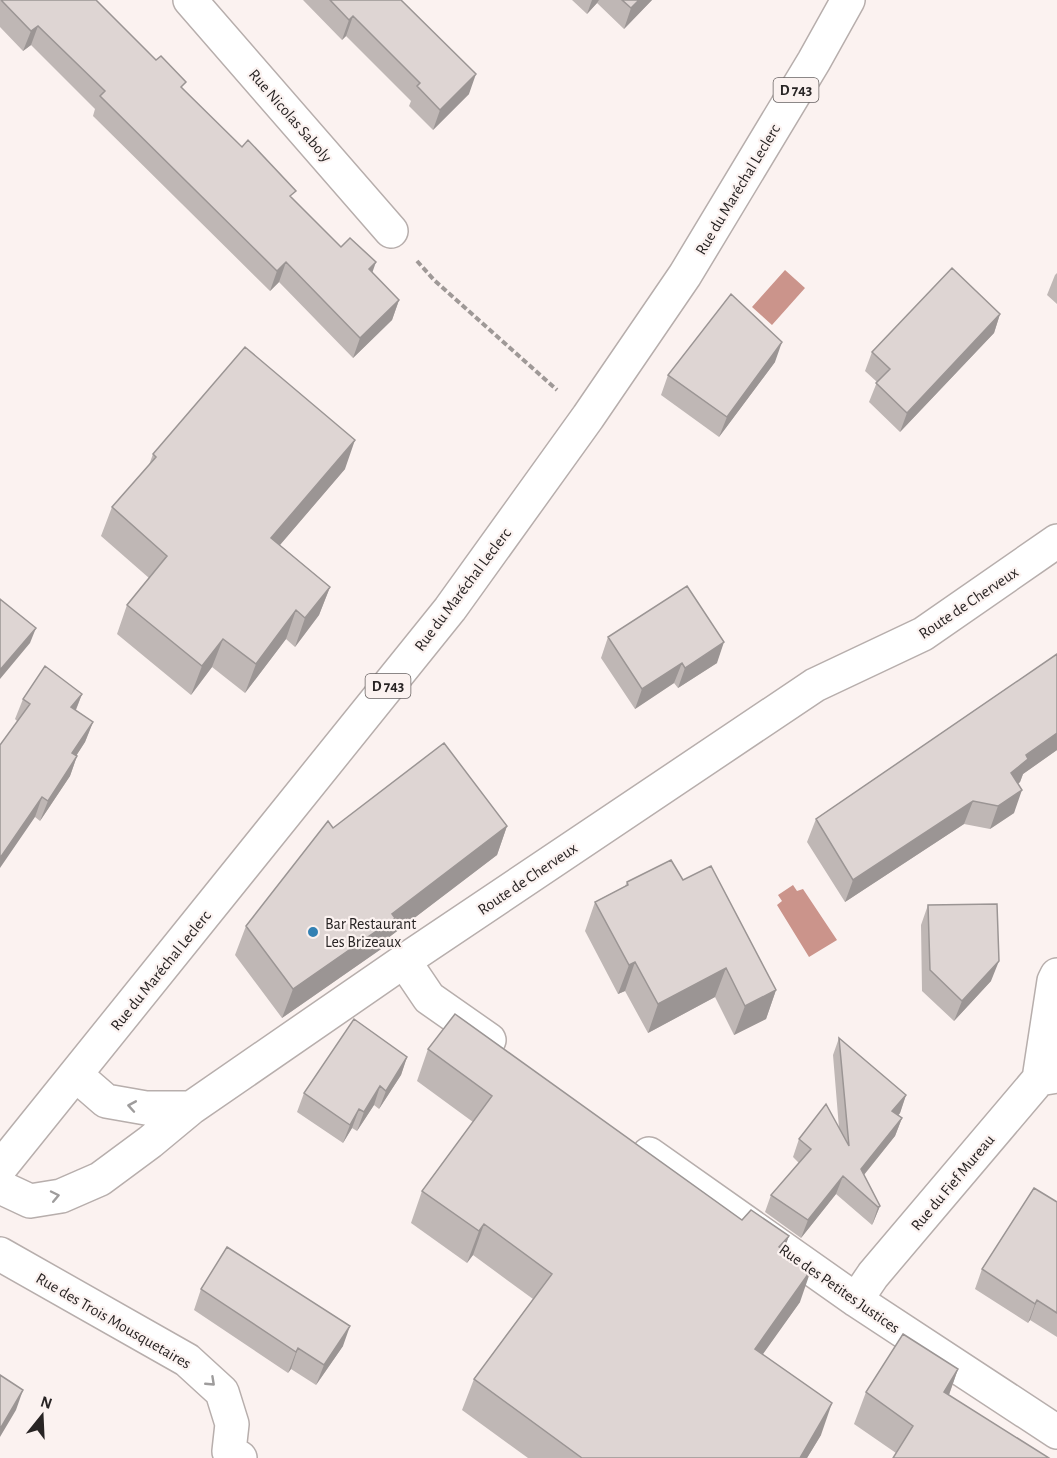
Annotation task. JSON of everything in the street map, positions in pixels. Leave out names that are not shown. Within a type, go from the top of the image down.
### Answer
[{"type":"main road","name":"Rue Nicolas Saboly","points":[[190,0],[391,231]]},
{"type":"main road","name":"Rue du Maréchal Leclerc","points":[[0,1168],[450,609],[588,417],[685,275],[848,0]]},
{"type":"main road","name":"Route de Cherveux","points":[[0,1187],[30,1201],[61,1196],[100,1179],[191,1108],[404,961],[816,685],[923,634],[1057,541]]},
{"type":"main road","points":[[404,961],[429,998],[516,1060]]},
{"type":"main road","points":[[1048,1078],[1054,981],[1057,975]]},
{"type":"main road","points":[[76,1075],[106,1101],[146,1108],[191,1108]]},
{"type":"main road","name":"Rue du Fief Mureau","points":[[856,1300],[873,1275],[1048,1078]]},
{"type":"main road","name":"Rue des Petites Justices","points":[[623,1135],[856,1300],[1057,1432]]},
{"type":"main road","name":"Rue des Trois Mousquetaires","points":[[0,1254],[187,1360],[222,1392],[232,1424],[234,1454]]},
{"type":"path","points":[[391,231],[434,280],[588,417]]},
{"type":"shaded area","points":[[785,270],[805,288],[772,325],[752,307]]},
{"type":"shaded area","points":[[793,885],[797,891],[803,889],[837,940],[809,957],[777,905],[782,901],[778,895]]},
{"type":"building","points":[[1,0],[96,0],[156,60],[161,56],[186,82],[181,87],[242,147],[248,140],[296,191],[290,196],[341,247],[350,238],[376,262],[369,269],[399,300],[360,338],[286,262],[277,271],[100,96],[105,91],[38,26],[31,31]]},
{"type":"building","points":[[330,0],[401,0],[476,74],[440,110],[417,86],[420,83],[353,16],[349,20]]},
{"type":"building","points":[[622,0],[639,0],[631,8]]},
{"type":"building","points":[[952,268],[1000,314],[907,413],[876,383],[890,369],[872,352]]},
{"type":"building","points":[[731,294],[782,342],[727,417],[668,375]]},
{"type":"building","points":[[245,347],[355,440],[271,538],[330,587],[305,618],[296,610],[256,664],[223,639],[202,666],[127,605],[167,556],[112,507],[156,457],[153,454]]},
{"type":"building","points":[[687,586],[724,642],[685,668],[682,663],[642,689],[608,637]]},
{"type":"building","points":[[0,599],[36,628],[0,670]]},
{"type":"building","points":[[1057,654],[1057,733],[1026,755],[1028,759],[1011,773],[1022,790],[998,806],[973,801],[853,880],[816,819]]},
{"type":"building","points":[[45,666],[82,694],[71,707],[93,722],[72,753],[77,756],[48,801],[42,797],[0,858],[0,745],[30,704],[23,699]]},
{"type":"building","points":[[444,743],[507,826],[392,914],[395,918],[293,989],[246,926],[328,821],[333,828]]},
{"type":"building","points":[[671,860],[683,880],[711,866],[776,990],[745,1006],[726,968],[658,1004],[635,962],[629,965],[595,902],[628,885],[627,882]]},
{"type":"building","points":[[997,904],[999,961],[962,1001],[930,970],[928,905]]},
{"type":"building","points":[[455,1014],[742,1220],[751,1210],[789,1236],[779,1247],[811,1270],[755,1349],[832,1403],[800,1458],[582,1458],[474,1379],[552,1274],[484,1224],[479,1231],[422,1191],[492,1096],[428,1049]]},
{"type":"building","points":[[354,1019],[407,1057],[386,1091],[380,1086],[364,1112],[359,1109],[350,1125],[304,1093]]},
{"type":"building","points":[[839,1038],[906,1095],[892,1111],[902,1118],[861,1169],[880,1206],[878,1207],[843,1176],[808,1220],[771,1195],[811,1149],[799,1139],[826,1104],[849,1146]]},
{"type":"building","points":[[1034,1188],[1057,1202],[1057,1313],[1037,1300],[1035,1304],[982,1269]]},
{"type":"building","points":[[227,1247],[350,1326],[324,1365],[298,1348],[296,1352],[201,1289]]},
{"type":"building","points":[[903,1334],[958,1369],[944,1392],[1049,1458],[893,1458],[913,1426],[866,1392]]},
{"type":"building","points":[[0,1375],[23,1390],[0,1429]]},
{"type":"place","name":"Bar Restaurant Les Brizeaux","points":[[313,932]]}]
